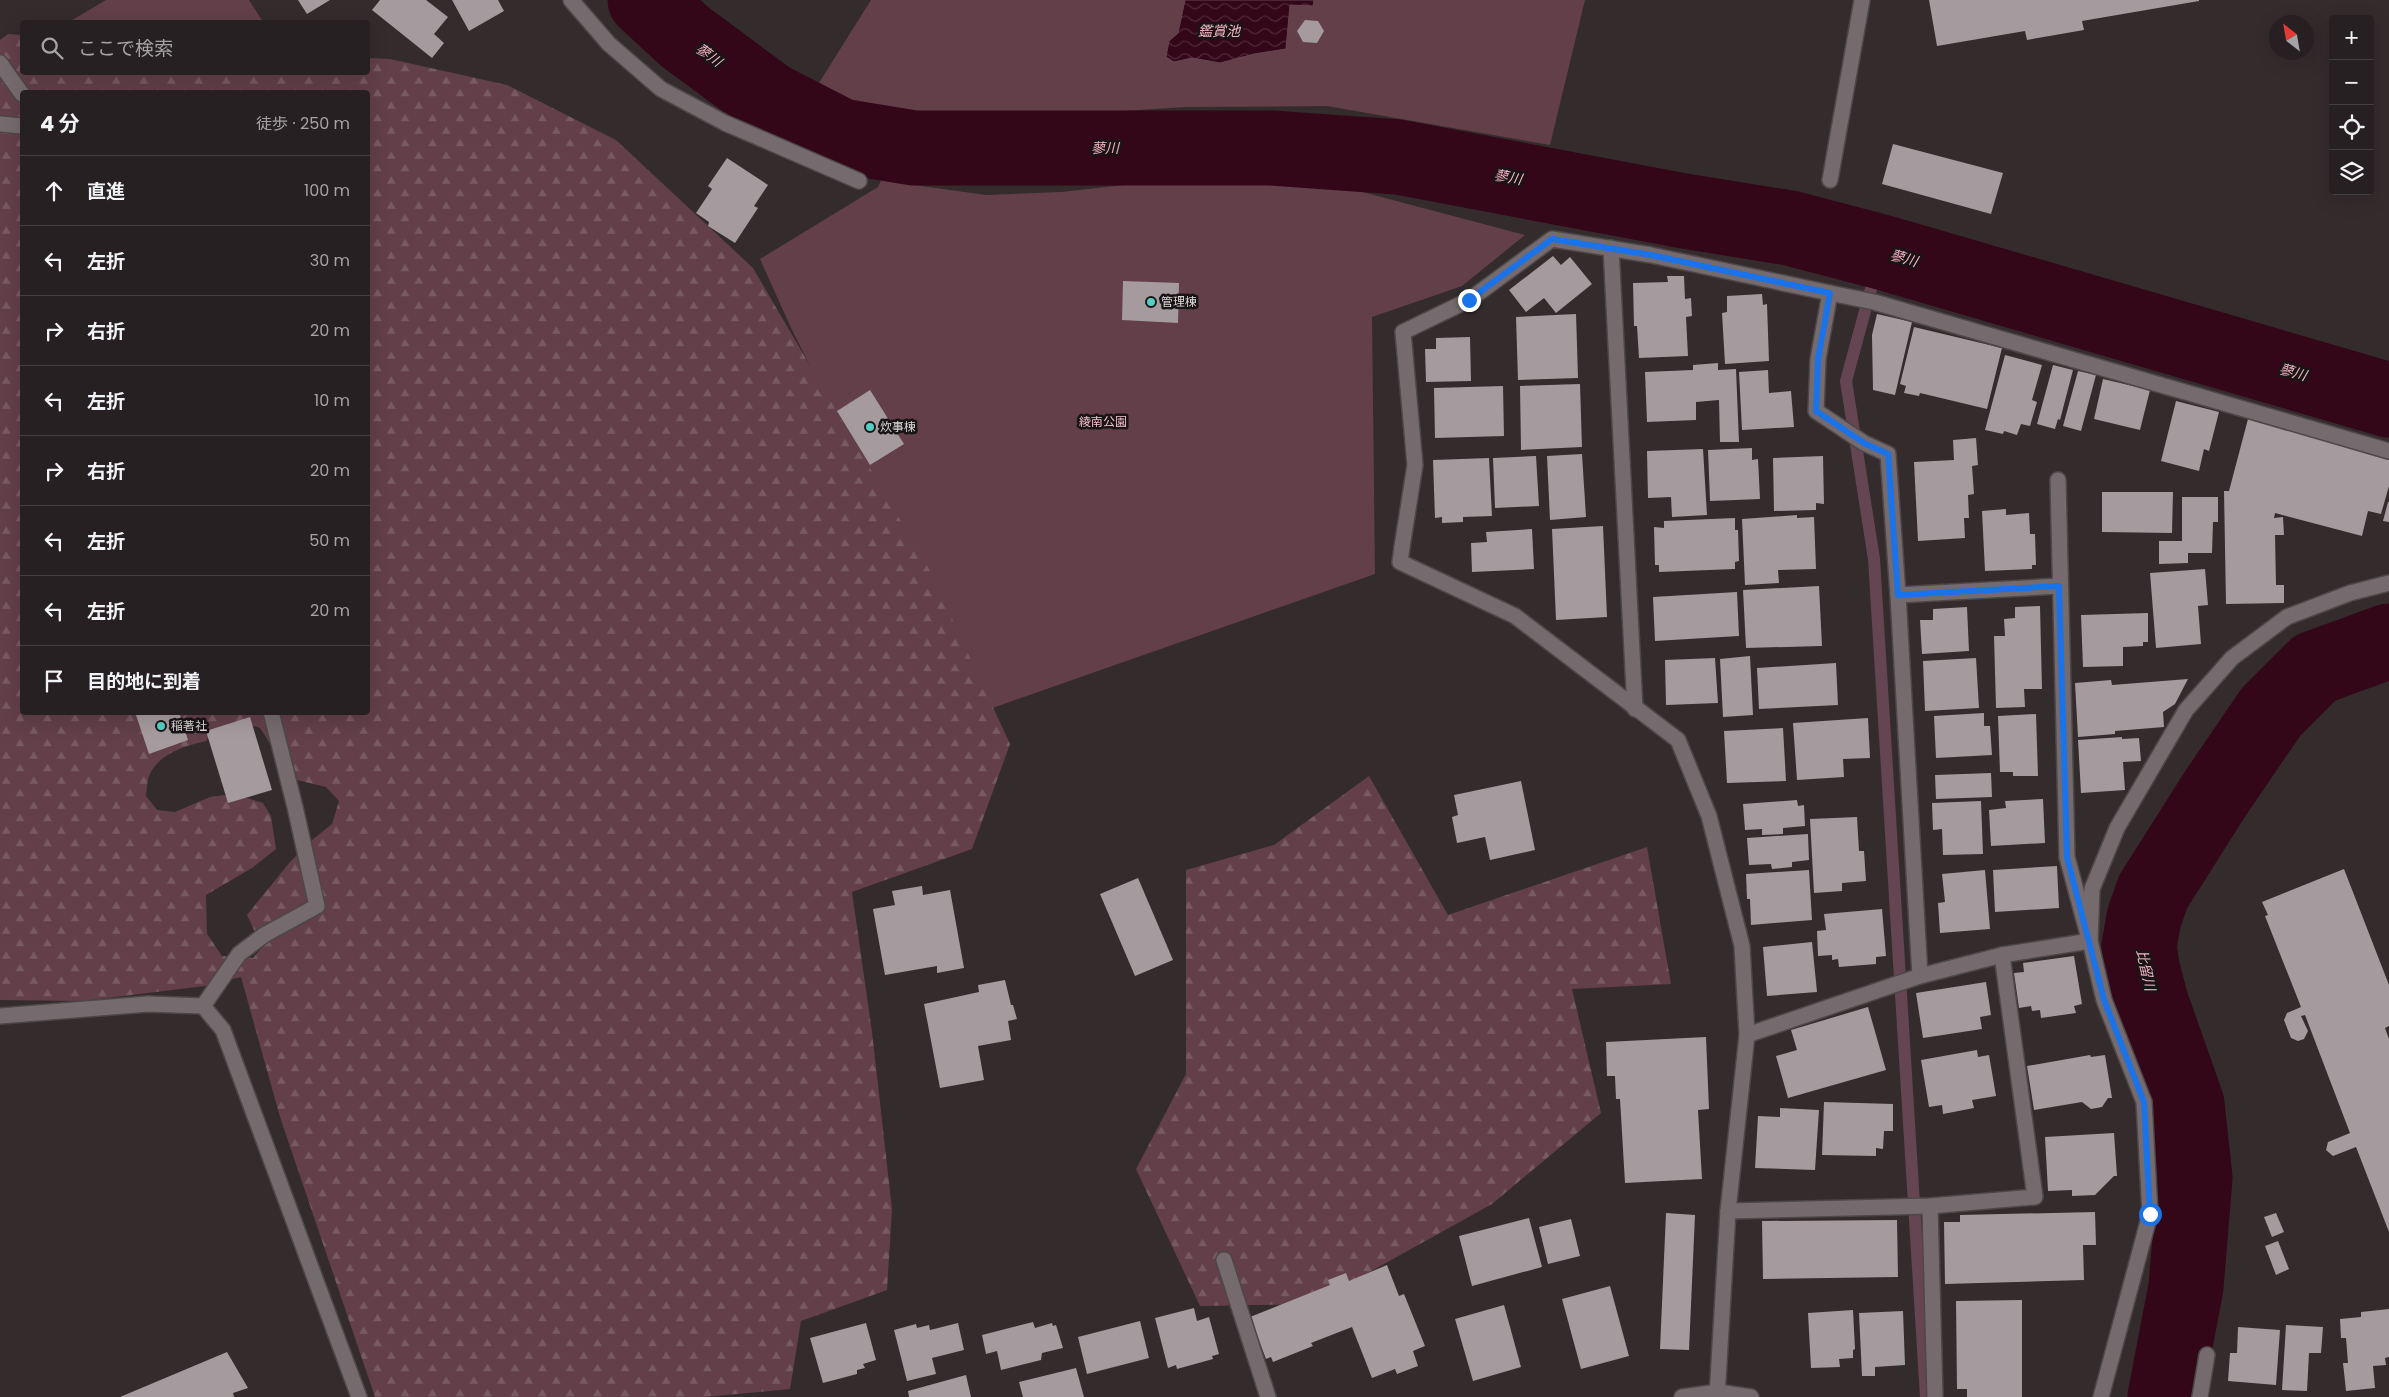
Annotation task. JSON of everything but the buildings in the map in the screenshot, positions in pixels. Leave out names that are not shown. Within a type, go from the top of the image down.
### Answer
[{"type":"street","points":[[571,0],[610,44],[662,89],[725,123],[860,181]]},
{"type":"street","points":[[1830,180],[1862,0]]},
{"type":"street","points":[[0,63],[20,91]]},
{"type":"street","points":[[0,124],[20,126]]},
{"type":"street","points":[[1718,1394],[1728,1212],[1747,1035],[1742,946],[1709,816],[1678,740],[1515,616],[1400,562],[1414,465],[1403,332],[1469,300],[1552,239],[1611,248],[1852,296],[2389,451]]},
{"type":"street","points":[[1611,248],[1635,708]]},
{"type":"street","points":[[1830,293],[1818,359],[1816,411],[1864,443],[1888,454],[1920,976]]},
{"type":"street","points":[[2058,480],[2059,586],[2067,857],[2104,1000],[2144,1102],[2150,1214],[2101,1397]]},
{"type":"street","points":[[2090,941],[2092,889],[2117,828],[2186,710],[2232,658],[2287,617],[2350,592],[2389,583]]},
{"type":"street","points":[[1898,595],[2059,586]]},
{"type":"street","points":[[203,1006],[239,954],[264,935],[317,906],[295,807],[271,715]]},
{"type":"street","points":[[1747,1035],[1920,976],[2002,955],[2090,941]]},
{"type":"street","points":[[1728,1212],[1930,1206],[2035,1196],[2002,955]]},
{"type":"street","points":[[0,1016],[148,1004],[203,1006],[223,1030],[359,1397]]},
{"type":"street","points":[[1930,1206],[1935,1397]]},
{"type":"street","points":[[1224,1260],[1268,1397]]},
{"type":"street","points":[[2200,1397],[2207,1355]]},
{"type":"street","points":[[1682,1397],[1718,1394],[1751,1397]]},
{"type":"green space","points":[[106,0],[249,0],[262,20],[72,20]]},
{"type":"green space","points":[[871,0],[1585,0],[1550,145],[1327,106],[1186,107],[994,119],[907,120],[860,108],[817,86]]},
{"type":"green space","points":[[8,34],[20,35],[20,75],[370,75],[370,58],[390,59],[507,85],[616,140],[753,268],[929,569],[1010,744],[972,849],[852,892],[872,1032],[892,1209],[887,1290],[801,1321],[790,1389],[705,1397],[375,1397],[280,1117],[241,977],[205,986],[82,1001],[0,1000],[0,40]],"holes":[[[248,724],[260,728],[278,758],[297,780],[326,787],[339,801],[332,824],[312,840],[290,862],[247,915],[254,930],[267,942],[253,958],[222,956],[207,934],[206,895],[252,868],[276,849],[271,816],[263,803],[234,794],[210,797],[175,812],[157,810],[146,796],[148,780],[155,765],[161,760],[175,751],[206,741],[213,729]]]},
{"type":"green space","name":"綾南公園","points":[[883,176],[907,184],[986,195],[1061,192],[1143,183],[1301,183],[1355,190],[1525,235],[1462,286],[1372,317],[1375,574],[984,711],[792,330],[760,259],[878,187]]},
{"type":"green space","points":[[1369,776],[1448,915],[1647,847],[1671,984],[1572,989],[1601,1113],[1492,1204],[1312,1304],[1200,1306],[1136,1169],[1186,1074],[1186,870],[1274,845]]},
{"type":"water","name":"鑑賞池","points":[[1185,0],[1314,0],[1313,6],[1290,5],[1286,49],[1254,54],[1220,63],[1192,58],[1174,62],[1166,57],[1169,41],[1178,33]]},
{"type":"waterway","name":"蓼川","points":[[645,0],[684,36],[769,99],[841,136],[914,148],[1271,148],[1398,157],[1684,211],[1790,228],[1885,253],[2389,400]]},
{"type":"waterway","points":[[1881,252],[1846,381],[1874,559],[1926,1397]]},
{"type":"waterway","name":"比留川","points":[[2165,1397],[2186,1287],[2195,1178],[2187,1104],[2151,1002],[2142,967],[2139,946],[2144,918],[2153,892],[2215,794],[2271,712],[2315,668],[2389,641]]},
{"type":"place","name":"管理棟","points":[[1151,302]]},
{"type":"place","name":"炊事棟","points":[[870,427]]},
{"type":"place","name":"稲著社","points":[[161,726]]},
{"type":"route","points":[[1469,300],[1552,239],[1651,255],[1830,293],[1818,359],[1816,411],[1864,443],[1888,454],[1898,595],[2059,586],[2067,857],[2104,1000],[2144,1102],[2150,1214]]}]
